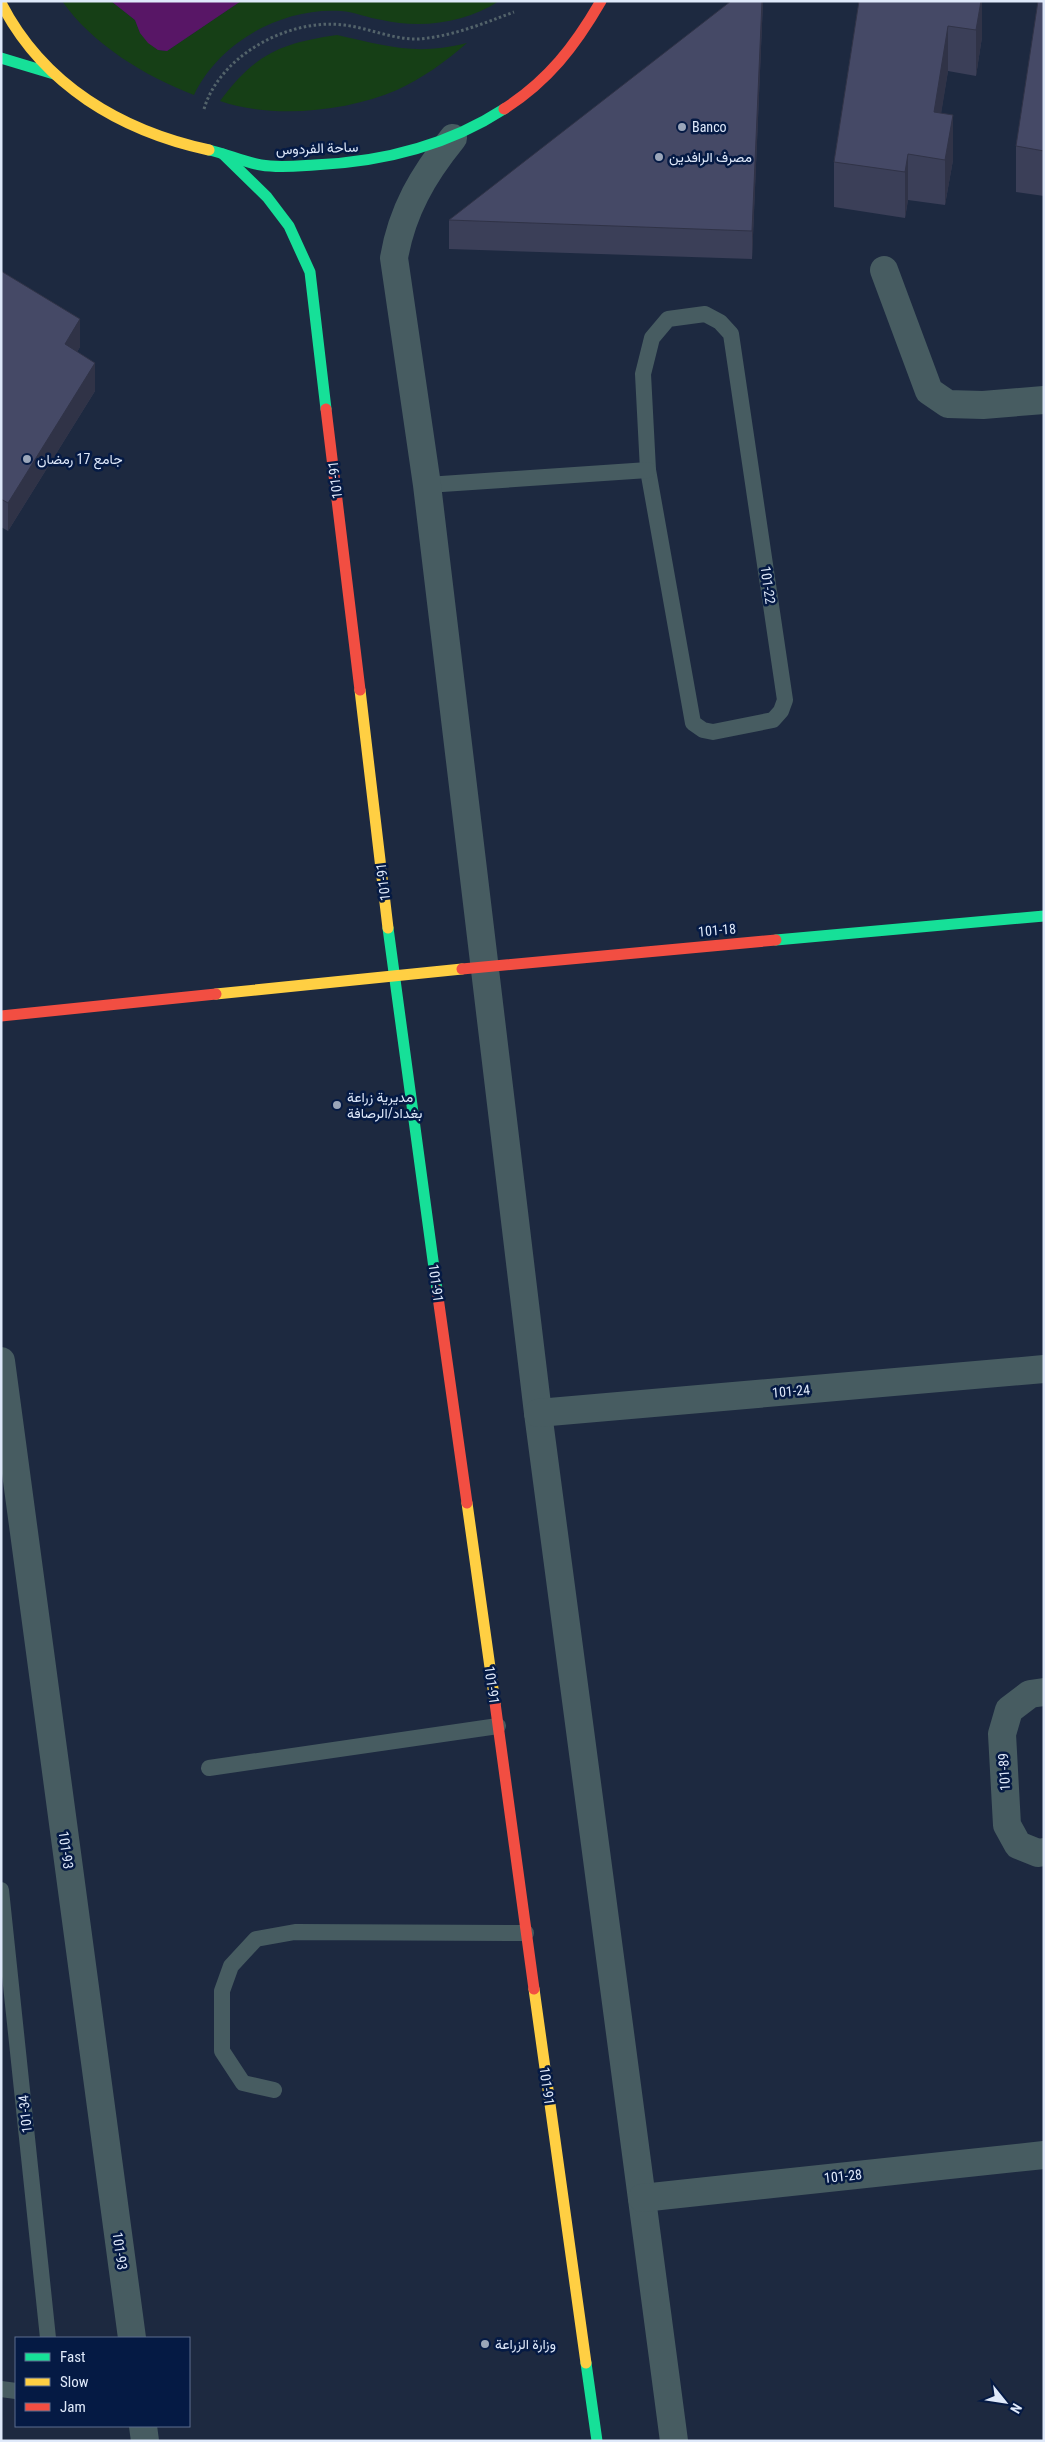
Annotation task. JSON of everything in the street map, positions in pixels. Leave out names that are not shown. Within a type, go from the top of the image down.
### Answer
[{"type":"street","name":"ساحة الفردوس","points":[[1,4],[28,46],[54,74],[82,98],[150,134],[184,146],[223,154],[261,165],[343,164],[384,159],[423,149],[453,138],[495,116],[524,96],[552,71],[574,44],[601,1]]},
{"type":"street","points":[[1,58],[54,74]]},
{"type":"street","points":[[453,138],[432,164],[413,198],[399,230],[394,258],[427,485],[483,967],[538,1413],[674,2441]]},
{"type":"street","name":"101-91","points":[[223,154],[267,197],[289,226],[310,272],[394,976],[596,2441]]},
{"type":"street","points":[[884,270],[929,391],[948,404],[983,405],[1044,400]]},
{"type":"street","name":"101-18","points":[[1,1016],[483,967],[1044,916]]},
{"type":"street","name":"101-93","points":[[1,1361],[9,1479],[132,2337]]},
{"type":"street","name":"101-24","points":[[538,1413],[1044,1369]]},
{"type":"street","name":"101-89","points":[[1044,1692],[1030,1694],[1009,1710],[1002,1734],[1007,1825],[1018,1844],[1038,1853],[1044,1852]]},
{"type":"street","name":"101-28","points":[[642,2198],[1044,2154]]},
{"type":"street","points":[[143,2427],[145,2441]]},
{"type":"lane","name":"101-22","points":[[705,314],[720,322],[731,334],[784,700],[781,711],[774,720],[713,732],[703,730],[693,723],[648,470],[643,374],[652,338],[668,319],[705,314]]},
{"type":"lane","points":[[427,485],[648,470]]},
{"type":"lane","points":[[209,1768],[498,1726]]},
{"type":"lane","name":"101-34","points":[[1,1890],[48,2337]]},
{"type":"lane","points":[[274,2090],[243,2084],[222,2052],[222,1992],[231,1966],[256,1939],[295,1932],[526,1933]]},
{"type":"lane","points":[[1,2390],[15,2391]]},
{"type":"path","points":[[204,109],[208,95],[231,67],[257,46],[284,32],[312,26],[343,25],[417,39],[468,30],[514,12]]},
{"type":"green space","points":[[62,1],[111,1],[135,20],[140,33],[158,50],[167,51],[241,1],[499,1],[472,15],[427,24],[397,23],[341,11],[319,11],[297,15],[275,22],[236,44],[219,59],[205,76],[194,95],[139,69],[104,45],[89,32]]},
{"type":"green space","points":[[337,35],[387,46],[417,49],[449,47],[467,43],[433,69],[407,85],[377,98],[355,104],[332,108],[285,111],[240,107],[220,101],[245,72],[270,54],[299,42]]},
{"type":"shaded area","points":[[111,1],[241,1],[167,51],[158,50],[148,43],[140,33],[135,20]]},
{"type":"building","name":"Banco","points":[[731,1],[762,1],[752,231],[449,220]]},
{"type":"building","points":[[859,1],[981,1],[976,30],[948,26],[934,112],[953,115],[945,160],[908,154],[905,172],[834,162]]},
{"type":"building","points":[[1038,1],[1044,1],[1044,151],[1016,146]]},
{"type":"building","name":"جامع 17 رمضان","points":[[1,271],[80,319],[65,344],[95,363],[8,503],[1,499]]},
{"type":"traffic: fast","points":[[1,58],[54,74]]},
{"type":"traffic: fast","points":[[209,150],[254,164],[267,166],[288,167],[364,160],[389,156],[437,142],[460,133],[504,109]]},
{"type":"traffic: fast","points":[[223,154],[267,197],[289,226],[310,272],[326,409]]},
{"type":"traffic: fast","points":[[776,940],[1044,916]]},
{"type":"traffic: fast","points":[[388,928],[437,1290]]},
{"type":"traffic: fast","points":[[586,2363],[597,2441]]},
{"type":"traffic: slow","points":[[1,3],[18,32],[39,58],[62,81],[88,100],[116,117],[145,131],[209,150]]},
{"type":"traffic: slow","points":[[360,690],[388,928]]},
{"type":"traffic: slow","points":[[216,994],[462,969]]},
{"type":"traffic: slow","points":[[467,1503],[495,1703]]},
{"type":"traffic: slow","points":[[534,1989],[586,2363]]},
{"type":"traffic: jam","points":[[504,109],[534,87],[559,61],[581,33],[601,1]]},
{"type":"traffic: jam","points":[[326,409],[360,690]]},
{"type":"traffic: jam","points":[[462,969],[776,940]]},
{"type":"traffic: jam","points":[[1,1016],[216,994]]},
{"type":"traffic: jam","points":[[437,1290],[467,1503]]},
{"type":"traffic: jam","points":[[495,1703],[534,1989]]},
{"type":"place","name":"Banco","points":[[682,127]]},
{"type":"place","name":"مصرف الرافدين","points":[[659,157]]},
{"type":"place","name":"جامع 17 رمضان","points":[[27,459]]},
{"type":"place","name":"مديرية زراعة بغداد/الرصافة","points":[[337,1105]]},
{"type":"place","name":"وزارة الزراعة","points":[[485,2344]]}]
